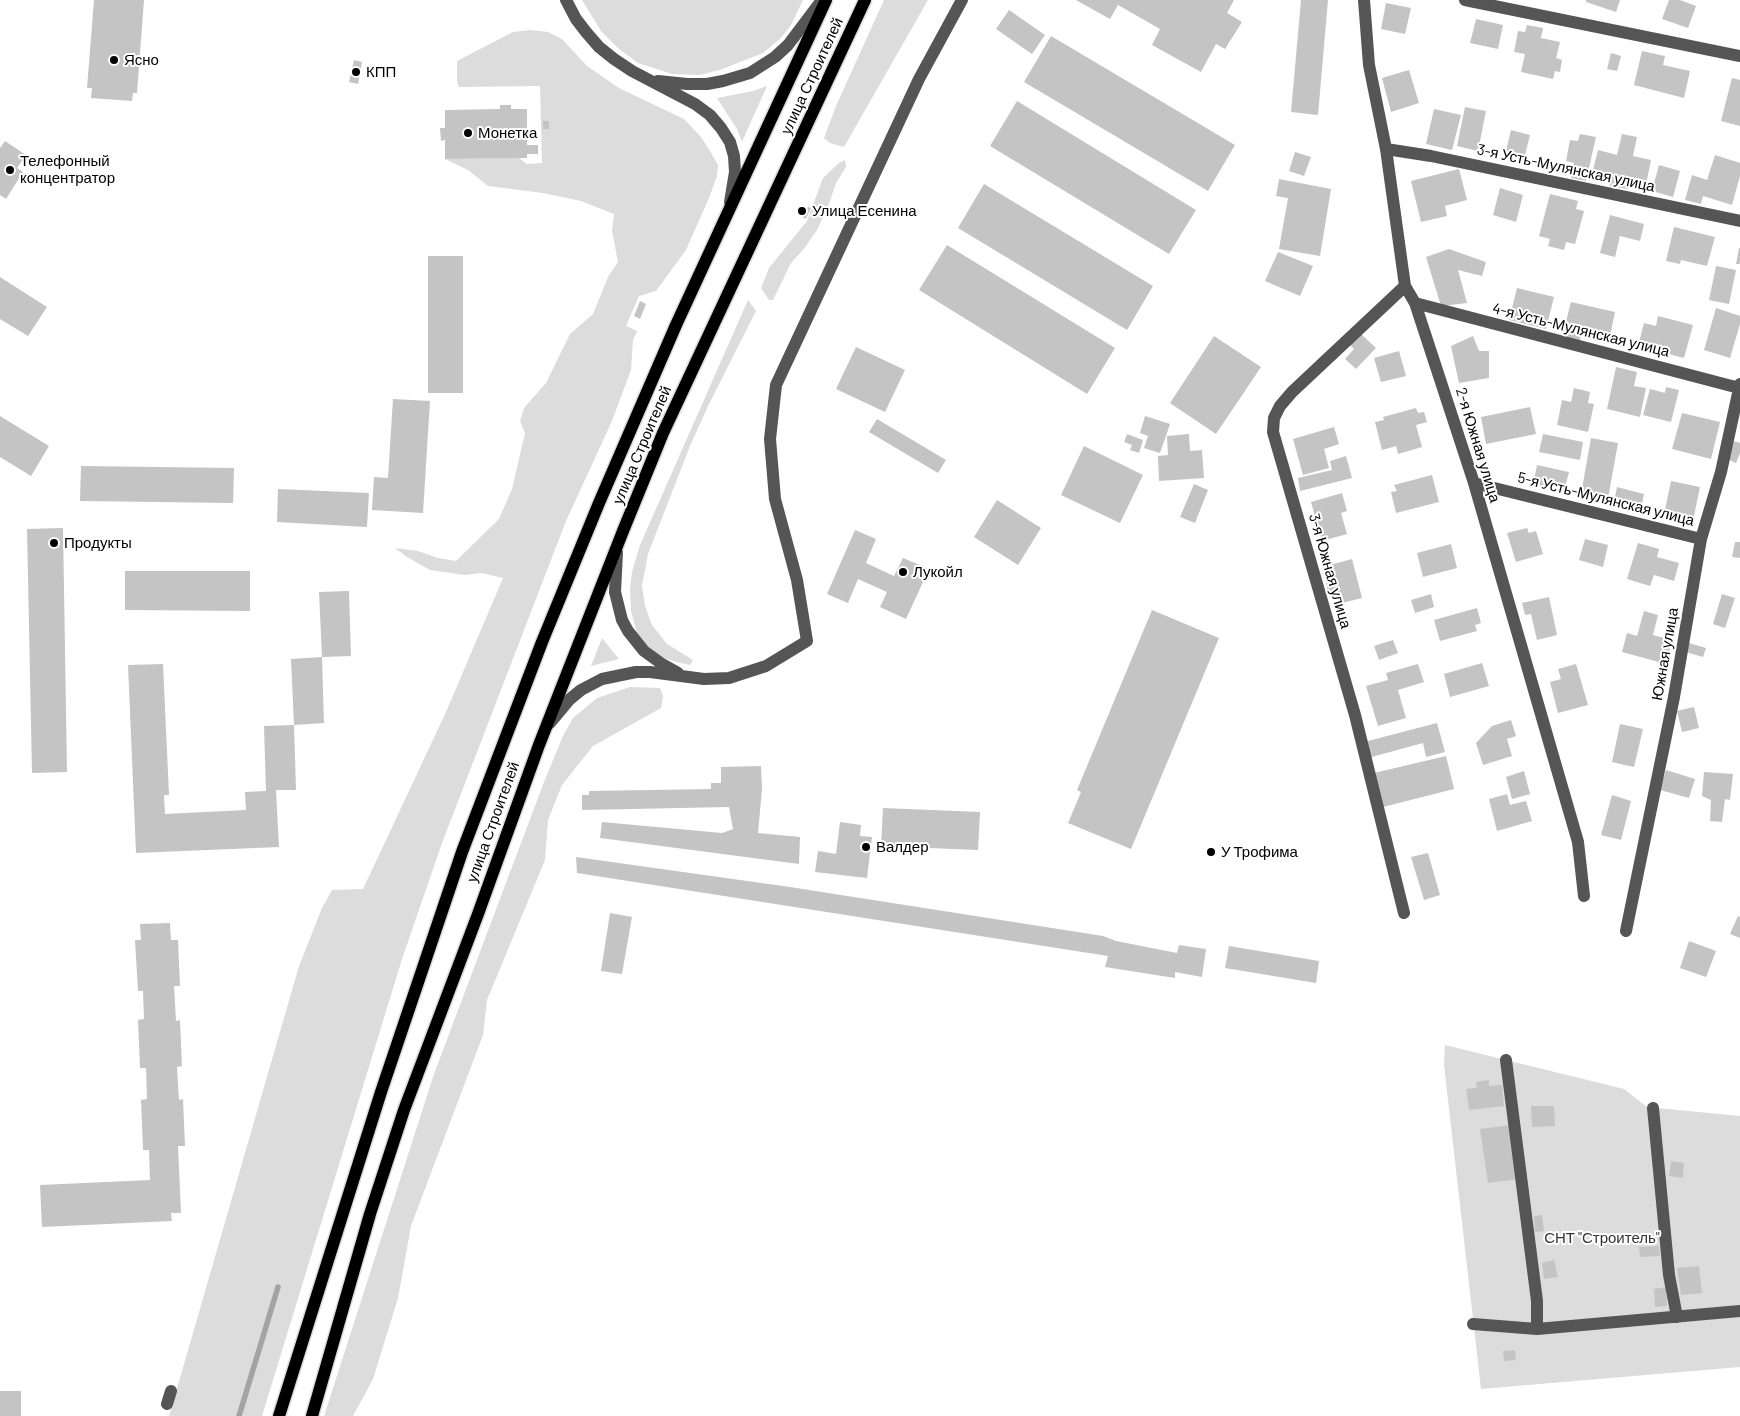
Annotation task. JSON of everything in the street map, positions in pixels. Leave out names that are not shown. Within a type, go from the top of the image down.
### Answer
[{"type":"main road","name":"улица Строителей","points":[[279,1416],[381,1092],[462,852],[542,642],[598,503],[676,325],[826,0]]},
{"type":"main road","name":"улица Строителей","points":[[312,1416],[370,1214],[404,1110],[539,745],[663,433],[865,0]]},
{"type":"street","points":[[566,0],[576,19],[599,47],[614,59],[695,104],[710,115],[721,128],[730,142],[734,156],[735,172],[726,220]]},
{"type":"street","points":[[648,79],[687,84],[707,84],[723,82],[750,73],[775,57],[788,45],[822,0]]},
{"type":"street","points":[[539,745],[560,708],[591,684],[613,676],[636,672],[704,679],[729,678],[766,666],[807,641],[797,580],[775,499],[770,439],[776,385],[919,79],[962,0]]},
{"type":"street","name":"2-я Южная улица","points":[[1364,0],[1369,65],[1386,149],[1405,286],[1415,303],[1474,483],[1578,842],[1584,896]]},
{"type":"street","points":[[1465,0],[1740,56]]},
{"type":"street","name":"3-я Усть-Мулянская улица","points":[[1386,149],[1431,156],[1740,221]]},
{"type":"street","name":"3-я Южная улица","points":[[1404,913],[1355,715],[1273,432],[1274,418],[1280,406],[1292,392],[1405,286]]},
{"type":"street","name":"4-я Усть-Мулянская улица","points":[[1415,303],[1739,386]]},
{"type":"street","name":"Южная улица","points":[[1626,931],[1674,697],[1701,538],[1721,472],[1739,386]]},
{"type":"street","name":"5-я Усть-Мулянская улица","points":[[1474,483],[1701,538]]},
{"type":"street","points":[[623,531],[614,578],[615,592],[622,620],[644,651],[662,664],[687,677]]},
{"type":"street","points":[[1506,1060],[1537,1301],[1536,1329]]},
{"type":"street","points":[[1653,1108],[1670,1276],[1677,1316]]},
{"type":"street","points":[[1473,1324],[1536,1329],[1740,1311]]},
{"type":"street","points":[[167,1404],[171,1391]]},
{"type":"green space","points":[[582,0],[803,0],[791,25],[780,39],[763,53],[720,70],[699,75],[672,74],[638,63],[619,49],[601,31]]},
{"type":"green space","points":[[884,0],[928,0],[844,147],[830,143],[824,138],[836,106]]},
{"type":"green space","points":[[530,30],[548,32],[562,39],[587,66],[619,88],[684,119],[701,137],[710,151],[718,165],[717,176],[686,250],[656,291],[639,296],[626,326],[637,331],[633,340],[631,370],[612,421],[566,521],[442,843],[402,959],[262,1416],[169,1416],[299,966],[322,908],[332,890],[363,889],[446,712],[503,578],[482,573],[465,575],[430,570],[395,548],[418,551],[438,558],[456,561],[499,519],[512,489],[525,433],[520,421],[524,408],[546,383],[570,334],[593,314],[608,277],[618,262],[612,231],[614,214],[581,201],[543,193],[488,186],[468,170],[445,159],[519,158],[527,164],[542,163],[540,86],[459,87],[457,82],[457,61],[513,32]]},
{"type":"green space","points":[[767,86],[742,142],[737,129],[717,98],[753,91]]},
{"type":"green space","points":[[845,160],[846,167],[836,183],[828,207],[817,230],[791,263],[773,300],[769,300],[761,288],[769,268],[807,221],[823,178]]},
{"type":"green space","points":[[748,300],[756,311],[690,446],[648,554],[642,586],[645,606],[652,625],[667,644],[693,660],[690,665],[661,657],[647,646],[637,633],[631,611],[630,589],[632,572],[640,545]]},
{"type":"green space","points":[[602,638],[619,659],[591,666]]},
{"type":"green space","points":[[630,687],[660,688],[663,696],[661,708],[593,746],[562,785],[548,820],[545,860],[487,1000],[483,1035],[411,1226],[398,1298],[373,1379],[353,1416],[324,1416],[434,1074],[563,736],[573,718],[597,698]]},
{"type":"green space","name":"СНТ \"Строитель\"","points":[[1445,1045],[1624,1089],[1647,1107],[1740,1116],[1740,1367],[1481,1389],[1444,1065]]},
{"type":"building","name":"Ясно","points":[[94,0],[144,0],[137,93],[133,93],[132,101],[91,98],[92,88],[87,88]]},
{"type":"building","points":[[1076,0],[1234,0],[1227,13],[1242,22],[1225,49],[1216,44],[1201,72],[1152,45],[1160,29],[1118,5],[1110,19]]},
{"type":"building","points":[[1301,0],[1328,0],[1318,115],[1291,112]]},
{"type":"building","points":[[1586,0],[1620,0],[1616,12],[1586,2]]},
{"type":"building","points":[[1669,0],[1680,0],[1696,6],[1688,28],[1662,19]]},
{"type":"building","points":[[1386,3],[1411,8],[1405,34],[1381,29]]},
{"type":"building","points":[[1009,10],[1045,35],[1032,54],[996,29]]},
{"type":"building","points":[[1476,19],[1503,25],[1498,49],[1470,43]]},
{"type":"building","points":[[1527,25],[1543,28],[1541,38],[1560,42],[1556,58],[1562,60],[1560,72],[1555,71],[1553,79],[1521,72],[1525,54],[1514,52],[1518,31],[1525,32]]},
{"type":"building","points":[[1051,36],[1235,145],[1208,191],[1024,82]]},
{"type":"building","points":[[1642,51],[1665,56],[1663,65],[1690,71],[1684,98],[1634,85]]},
{"type":"building","points":[[1611,53],[1621,56],[1617,71],[1607,69]]},
{"type":"building","name":"КПП","points":[[354,60],[362,62],[358,84],[349,82]]},
{"type":"building","points":[[1409,70],[1419,103],[1391,112],[1382,78]]},
{"type":"building","points":[[1732,78],[1740,80],[1740,126],[1721,121]]},
{"type":"building","points":[[1017,101],[1196,210],[1169,254],[990,146]]},
{"type":"building","points":[[500,105],[511,105],[511,109],[527,109],[527,145],[538,145],[538,154],[527,154],[527,158],[445,159],[445,140],[441,141],[440,128],[445,128],[445,110],[500,109]]},
{"type":"building","points":[[1465,107],[1486,111],[1478,151],[1457,146]]},
{"type":"building","points":[[1434,109],[1461,115],[1452,150],[1426,144]]},
{"type":"building","points":[[543,121],[549,121],[549,129],[543,129]]},
{"type":"building","points":[[1511,130],[1530,135],[1524,159],[1505,155]]},
{"type":"building","points":[[1580,134],[1596,137],[1586,181],[1571,178],[1574,163],[1566,161],[1570,140],[1578,141]]},
{"type":"building","points":[[1622,134],[1637,137],[1633,156],[1651,160],[1646,185],[1630,182],[1628,189],[1610,186],[1612,178],[1592,174],[1598,150],[1617,155]]},
{"type":"building","name":"Телефонный концентратор","points":[[5,141],[26,155],[17,168],[23,172],[6,199],[0,195],[0,148]]},
{"type":"building","points":[[1295,152],[1311,157],[1304,176],[1289,171]]},
{"type":"building","points":[[1715,155],[1740,163],[1740,176],[1732,205],[1703,196],[1701,204],[1685,200],[1692,175],[1707,180]]},
{"type":"building","points":[[1659,165],[1680,171],[1673,197],[1652,191]]},
{"type":"building","points":[[1459,169],[1467,200],[1445,206],[1447,216],[1421,222],[1411,181]]},
{"type":"building","points":[[1279,179],[1331,189],[1320,256],[1279,249],[1288,198],[1276,196]]},
{"type":"building","points":[[984,184],[1153,286],[1127,330],[958,228]]},
{"type":"building","points":[[1500,188],[1523,195],[1516,222],[1493,215]]},
{"type":"building","points":[[1550,194],[1578,201],[1576,209],[1584,211],[1575,244],[1566,242],[1564,250],[1548,246],[1550,239],[1539,236]]},
{"type":"building","points":[[808,207],[811,208],[806,219],[802,217]]},
{"type":"building","points":[[1610,215],[1644,224],[1640,241],[1620,236],[1615,257],[1600,253]]},
{"type":"building","points":[[1674,227],[1715,237],[1707,266],[1681,260],[1680,264],[1666,261]]},
{"type":"building","points":[[947,245],[1115,348],[1087,394],[919,290]]},
{"type":"building","points":[[1739,248],[1740,264],[1736,264]]},
{"type":"building","points":[[1449,249],[1486,262],[1482,276],[1458,270],[1467,303],[1441,306],[1426,257]]},
{"type":"building","points":[[1278,252],[1313,266],[1300,296],[1265,281]]},
{"type":"building","points":[[428,256],[463,256],[463,393],[428,393]]},
{"type":"building","points":[[1716,266],[1736,270],[1729,304],[1709,300]]},
{"type":"building","points":[[0,277],[47,307],[28,336],[0,319]]},
{"type":"building","points":[[1517,288],[1554,297],[1546,329],[1509,320]]},
{"type":"building","points":[[640,301],[646,304],[640,319],[634,316]]},
{"type":"building","points":[[1571,302],[1615,312],[1610,336],[1582,329],[1580,341],[1562,337]]},
{"type":"building","points":[[1716,308],[1740,316],[1740,324],[1730,358],[1704,350]]},
{"type":"building","points":[[1658,316],[1693,325],[1684,358],[1638,346],[1644,323],[1656,326]]},
{"type":"building","points":[[1361,334],[1376,348],[1356,369],[1345,359],[1354,349],[1350,345]]},
{"type":"building","points":[[1214,336],[1261,367],[1216,434],[1170,403]]},
{"type":"building","points":[[1473,336],[1479,351],[1489,351],[1489,378],[1459,383],[1451,346]]},
{"type":"building","points":[[856,347],[905,370],[885,412],[836,389]]},
{"type":"building","points":[[1399,351],[1406,376],[1381,382],[1374,358]]},
{"type":"building","points":[[1616,367],[1637,372],[1634,386],[1646,388],[1640,417],[1607,409]]},
{"type":"building","points":[[1666,387],[1679,390],[1671,422],[1643,415],[1650,389],[1665,393]]},
{"type":"building","points":[[1574,388],[1590,392],[1588,403],[1594,404],[1588,432],[1557,425],[1562,400],[1571,402]]},
{"type":"building","points":[[393,399],[430,401],[423,513],[372,510],[374,477],[388,478]]},
{"type":"building","points":[[1530,407],[1536,434],[1486,444],[1481,417]]},
{"type":"building","points":[[1416,408],[1418,413],[1424,412],[1427,422],[1416,425],[1422,447],[1398,454],[1396,446],[1382,450],[1375,422],[1384,420],[1383,417]]},
{"type":"building","points":[[1682,413],[1720,422],[1711,459],[1672,449]]},
{"type":"building","points":[[0,416],[49,446],[31,476],[0,457]]},
{"type":"building","points":[[1145,416],[1170,424],[1160,453],[1144,448],[1148,436],[1140,433]]},
{"type":"building","points":[[877,419],[946,460],[938,473],[869,432]]},
{"type":"building","points":[[1334,427],[1339,444],[1324,449],[1329,468],[1303,475],[1293,439]]},
{"type":"building","points":[[1127,434],[1143,440],[1139,453],[1130,450],[1132,445],[1124,442]]},
{"type":"building","points":[[1189,434],[1190,451],[1202,450],[1204,478],[1159,481],[1158,456],[1168,455],[1167,436]]},
{"type":"building","points":[[1543,434],[1583,442],[1580,460],[1539,452]]},
{"type":"building","points":[[1591,438],[1618,443],[1607,504],[1580,500]]},
{"type":"building","points":[[1734,441],[1740,443],[1740,453],[1736,463],[1727,459]]},
{"type":"building","points":[[1084,446],[1143,475],[1120,523],[1061,495]]},
{"type":"building","points":[[1346,456],[1352,478],[1300,491],[1298,478],[1332,470],[1330,461]]},
{"type":"building","points":[[1537,465],[1569,472],[1564,491],[1533,484]]},
{"type":"building","points":[[81,466],[234,468],[233,503],[80,501]]},
{"type":"building","points":[[1432,475],[1439,502],[1396,513],[1391,492],[1397,491],[1394,485]]},
{"type":"building","points":[[1671,481],[1700,487],[1692,525],[1663,519]]},
{"type":"building","points":[[1194,484],[1208,490],[1195,523],[1180,517]]},
{"type":"building","points":[[1617,487],[1644,494],[1641,509],[1614,502]]},
{"type":"building","points":[[278,489],[369,493],[367,527],[277,522]]},
{"type":"building","points":[[1342,493],[1347,511],[1341,513],[1347,534],[1322,541],[1311,502]]},
{"type":"building","points":[[997,500],[1041,528],[1018,565],[974,537]]},
{"type":"building","points":[[63,528],[67,772],[32,773],[27,529]]},
{"type":"building","points":[[1527,528],[1529,533],[1536,531],[1543,554],[1516,562],[1507,533]]},
{"type":"building","points":[[855,530],[876,539],[866,563],[894,576],[903,558],[929,569],[906,619],[880,607],[887,592],[858,579],[848,603],[827,594]]},
{"type":"building","points":[[1585,539],[1608,545],[1603,567],[1579,560]]},
{"type":"building","points":[[1735,542],[1740,542],[1740,558],[1732,557]]},
{"type":"building","points":[[1638,543],[1659,549],[1657,557],[1679,563],[1674,581],[1654,575],[1650,586],[1627,579]]},
{"type":"building","points":[[1451,544],[1457,568],[1423,577],[1417,553]]},
{"type":"building","points":[[1352,559],[1362,598],[1342,603],[1338,589],[1328,592],[1326,583],[1334,581],[1330,565]]},
{"type":"building","points":[[125,571],[250,571],[250,611],[125,610]]},
{"type":"building","points":[[349,591],[351,656],[322,657],[319,592]]},
{"type":"building","points":[[1431,594],[1434,607],[1415,613],[1411,600]]},
{"type":"building","points":[[1722,594],[1735,598],[1725,628],[1713,624]]},
{"type":"building","points":[[1549,597],[1557,635],[1537,640],[1531,614],[1525,615],[1522,603]]},
{"type":"building","points":[[1477,608],[1481,623],[1475,625],[1477,631],[1440,641],[1434,620]]},
{"type":"building","points":[[1152,610],[1219,638],[1131,849],[1068,823],[1081,792],[1077,790]]},
{"type":"building","points":[[1644,611],[1658,615],[1653,635],[1672,640],[1666,664],[1622,652],[1627,633],[1637,636]]},
{"type":"building","points":[[1393,640],[1398,653],[1379,660],[1374,646]]},
{"type":"building","points":[[1689,643],[1706,648],[1703,657],[1686,652]]},
{"type":"building","points":[[322,657],[324,723],[294,725],[291,659]]},
{"type":"building","points":[[1482,663],[1489,686],[1450,697],[1444,674]]},
{"type":"building","points":[[163,664],[169,795],[164,795],[165,814],[246,810],[245,792],[266,791],[264,726],[294,725],[296,790],[276,790],[279,847],[136,853],[128,665]]},
{"type":"building","points":[[1418,664],[1424,682],[1398,690],[1406,718],[1378,726],[1366,686],[1388,680],[1386,673]]},
{"type":"building","points":[[1576,664],[1588,705],[1558,713],[1550,682],[1561,679],[1558,669]]},
{"type":"building","points":[[1694,707],[1699,728],[1682,732],[1677,711]]},
{"type":"building","points":[[1511,720],[1516,736],[1507,739],[1512,756],[1483,765],[1476,743],[1492,726]]},
{"type":"building","points":[[1437,723],[1445,752],[1426,757],[1423,743],[1368,758],[1364,742]]},
{"type":"building","points":[[1620,724],[1643,729],[1634,767],[1612,762]]},
{"type":"building","points":[[1446,756],[1454,789],[1383,807],[1374,773]]},
{"type":"building","points":[[761,766],[762,789],[758,833],[800,837],[799,864],[600,838],[602,822],[722,833],[733,829],[729,807],[582,810],[582,795],[589,795],[589,791],[711,789],[711,783],[721,783],[721,767]]},
{"type":"building","points":[[1666,770],[1695,779],[1689,798],[1660,790]]},
{"type":"building","points":[[1524,771],[1530,794],[1512,799],[1506,777]]},
{"type":"building","points":[[1704,772],[1733,774],[1730,800],[1725,799],[1722,822],[1710,821],[1711,800],[1702,796]]},
{"type":"building","points":[[1507,794],[1510,805],[1526,801],[1532,821],[1497,831],[1489,799]]},
{"type":"building","points":[[1612,795],[1631,801],[1621,840],[1601,835]]},
{"type":"building","points":[[883,808],[980,812],[978,850],[881,846]]},
{"type":"building","points":[[840,822],[861,825],[860,836],[872,837],[867,878],[815,872],[818,851],[836,854]]},
{"type":"building","points":[[1428,853],[1440,895],[1424,900],[1411,857]]},
{"type":"building","points":[[576,857],[790,887],[1103,936],[1116,941],[1177,953],[1179,945],[1206,949],[1202,977],[1175,972],[1175,978],[1105,967],[1108,956],[577,873]]},
{"type":"building","points":[[610,913],[632,917],[622,974],[601,971]]},
{"type":"building","points":[[1738,916],[1740,917],[1740,938],[1730,934]]},
{"type":"building","points":[[170,923],[171,940],[178,940],[180,986],[174,986],[176,1021],[180,1020],[182,1066],[177,1067],[179,1100],[183,1099],[185,1146],[178,1146],[181,1213],[171,1213],[172,1221],[42,1227],[40,1185],[150,1180],[149,1150],[143,1150],[141,1100],[147,1099],[146,1068],[140,1068],[138,1020],[144,1019],[143,991],[138,991],[135,940],[141,940],[140,924]]},
{"type":"building","points":[[1689,941],[1716,951],[1706,977],[1680,968]]},
{"type":"building","points":[[1229,946],[1319,961],[1316,983],[1225,968]]},
{"type":"building","points":[[1489,1080],[1489,1086],[1502,1085],[1504,1106],[1469,1110],[1466,1089],[1477,1088],[1476,1082]]},
{"type":"building","points":[[1531,1106],[1554,1106],[1555,1126],[1532,1127]]},
{"type":"building","points":[[1511,1125],[1519,1179],[1488,1183],[1480,1129]]},
{"type":"building","points":[[1671,1161],[1684,1163],[1683,1178],[1669,1176]]},
{"type":"building","points":[[1542,1215],[1544,1231],[1535,1232],[1534,1216]]},
{"type":"building","points":[[1659,1246],[1660,1256],[1640,1257],[1639,1247]]},
{"type":"building","points":[[1554,1260],[1558,1277],[1544,1279],[1542,1263]]},
{"type":"building","points":[[1699,1266],[1702,1293],[1681,1295],[1677,1268]]},
{"type":"building","points":[[1666,1287],[1667,1306],[1655,1307],[1654,1289]]},
{"type":"building","points":[[1515,1350],[1516,1360],[1504,1361],[1503,1351]]},
{"type":"building","points":[[0,1391],[21,1391],[21,1416],[0,1416]]},
{"type":"waterway","points":[[239,1416],[278,1287]]},
{"type":"place","name":"Ясно","points":[[114,60]]},
{"type":"place","name":"КПП","points":[[356,72]]},
{"type":"place","name":"Монетка","points":[[468,133]]},
{"type":"place","name":"Телефонный концентратор","points":[[10,170]]},
{"type":"place","name":"Улица Есенина","points":[[802,211]]},
{"type":"place","name":"Продукты","points":[[54,543]]},
{"type":"place","name":"Лукойл","points":[[903,572]]},
{"type":"place","name":"Валдер","points":[[866,847]]},
{"type":"place","name":"У Трофима","points":[[1211,852]]}]
